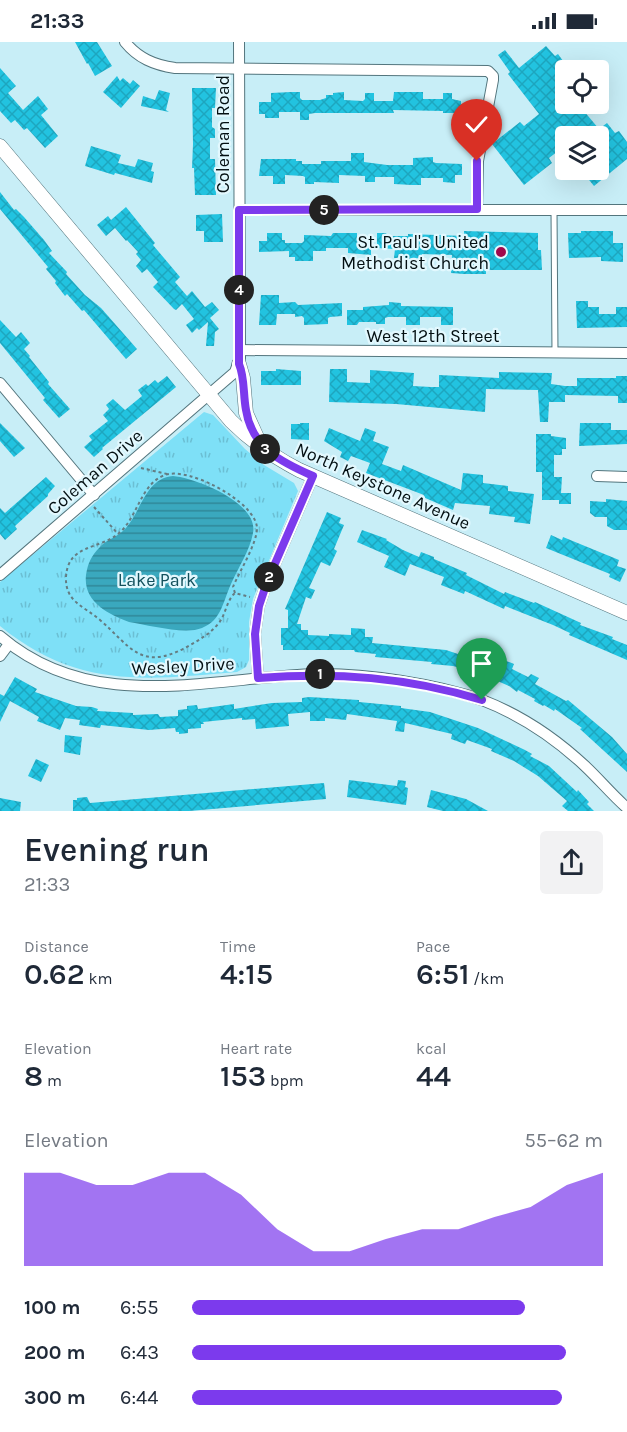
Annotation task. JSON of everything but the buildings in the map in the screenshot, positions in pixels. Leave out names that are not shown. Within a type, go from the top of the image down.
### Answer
[{"type":"street","points":[[124,42],[147,61],[165,67],[488,71],[493,76],[493,80],[477,161],[477,209]]},
{"type":"street","name":"Coleman Road","points":[[239,42],[239,357]]},
{"type":"street","name":"North Keystone Avenue","points":[[0,146],[247,437],[288,464],[313,476],[627,613]]},
{"type":"street","points":[[239,210],[627,210]]},
{"type":"street","name":"West 12th Street","points":[[239,357],[627,353]]},
{"type":"street","points":[[210,393],[231,377],[239,357]]},
{"type":"street","points":[[239,357],[246,413],[261,446]]},
{"type":"street","points":[[0,383],[94,500]]},
{"type":"street","name":"Coleman Drive","points":[[0,574],[94,500],[210,393]]},
{"type":"street","points":[[258,678],[255,634],[260,600],[313,476]]},
{"type":"street","points":[[597,476],[627,477]]},
{"type":"street","name":"Wesley Drive","points":[[0,636],[9,644],[45,664],[94,682],[121,686],[165,687],[320,674],[437,687],[482,700],[548,735],[586,767],[627,808]]},
{"type":"street","points":[[0,656],[9,644]]},
{"type":"lane","points":[[554,210],[555,353]]},
{"type":"path","points":[[139,467],[199,479],[234,496],[250,512],[257,530],[233,587],[235,593]]},
{"type":"path","points":[[167,474],[154,480],[147,488],[137,509],[118,534],[74,556],[67,567],[66,585],[71,599],[102,621],[132,650],[151,658],[172,654],[209,633],[219,623],[230,597],[235,593]]},
{"type":"path","points":[[94,500],[118,534]]},
{"type":"path","points":[[235,593],[253,597]]},
{"type":"green space","name":"Lake Park","points":[[204,412],[213,415],[245,449],[264,465],[294,483],[298,491],[253,599],[249,622],[249,660],[246,667],[237,672],[172,677],[113,676],[57,661],[29,646],[0,626],[0,582]]},
{"type":"shaded area","points":[[173,476],[196,482],[224,494],[246,512],[252,522],[253,533],[249,546],[218,615],[209,625],[195,630],[166,629],[121,619],[98,606],[88,593],[86,584],[88,567],[94,553],[126,528],[145,496],[156,483]]},
{"type":"place","name":"St. Paul's United Methodist Church","points":[[501,252]]},
{"type":"route","points":[[477,161],[477,209],[239,210],[239,364],[243,378],[246,413],[261,446],[273,456],[313,476],[262,594],[255,634],[258,678],[320,674],[368,678],[437,687],[482,700]]}]
